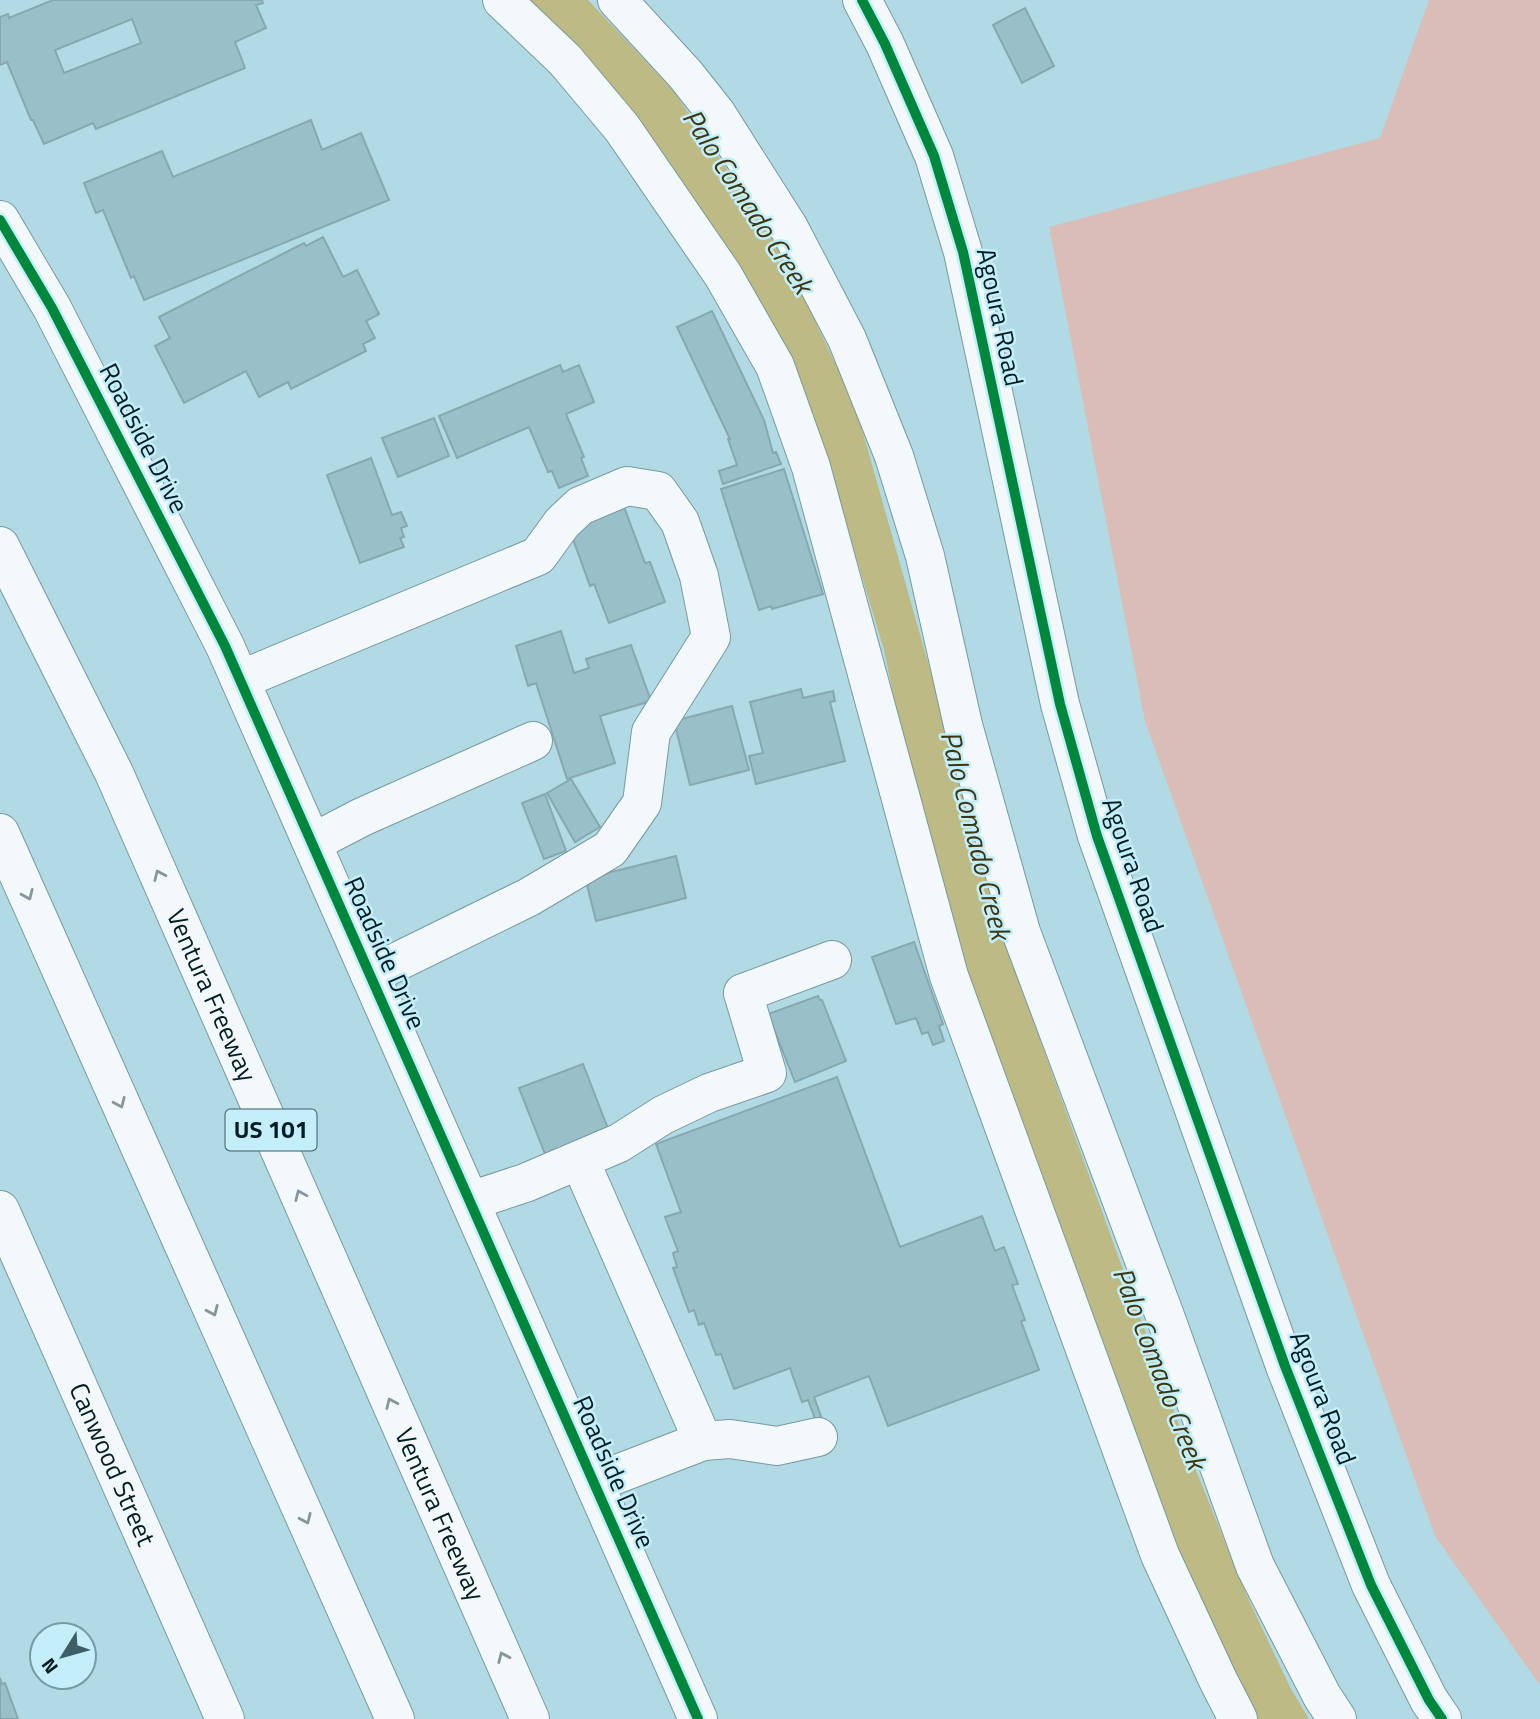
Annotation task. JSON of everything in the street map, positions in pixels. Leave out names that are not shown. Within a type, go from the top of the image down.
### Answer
[{"type":"main road","points":[[502,0],[565,60],[622,128],[723,275],[775,366],[811,467],[949,976],[1160,1555],[1238,1719]]},
{"type":"main road","points":[[617,0],[685,74],[716,113],[789,228],[847,339],[894,456],[921,544],[962,725],[1021,932],[1165,1316],[1255,1566],[1322,1696],[1337,1719]]},
{"type":"main road","name":"Agoura Road","points":[[862,0],[885,44],[934,156],[963,251],[1060,704],[1097,836],[1285,1366],[1371,1585],[1429,1700],[1442,1719]]},
{"type":"main road","name":"Roadside Drive","points":[[0,220],[52,308],[240,680],[698,1719]]},
{"type":"main road","points":[[240,680],[538,556],[562,523],[580,506],[627,486],[658,491],[680,523],[699,576],[711,638],[651,732],[642,803],[618,838],[610,849],[528,897],[370,975]]},
{"type":"main road","name":"Ventura Freeway","points":[[0,546],[114,773],[530,1719]]},
{"type":"main road","points":[[312,843],[362,817],[533,741]]},
{"type":"main road","points":[[0,833],[395,1719]]},
{"type":"main road","points":[[470,1201],[525,1183],[619,1143],[663,1115],[709,1093],[767,1073],[743,993],[832,960]]},
{"type":"main road","points":[[588,1179],[703,1441]]},
{"type":"main road","name":"Canwood Street","points":[[0,1210],[225,1719]]},
{"type":"main road","points":[[594,1483],[703,1441],[730,1439],[777,1446],[818,1437]]},
{"type":"shaded area","points":[[1429,0],[1540,0],[1540,1685],[1435,1536],[1145,721],[1049,227],[1380,138]]},
{"type":"water","name":"Palo Comado Creek","points":[[527,0],[588,0],[672,89],[789,265],[856,408],[998,923],[1191,1458],[1247,1596],[1290,1687],[1309,1719],[1257,1719],[1174,1550],[1131,1431],[1133,1423],[955,941],[884,650],[815,421],[739,264],[639,120]]},
{"type":"building","points":[[53,0],[262,0],[263,3],[256,5],[266,28],[235,42],[245,68],[96,129],[93,123],[44,144],[7,62],[0,65],[0,17],[8,14],[9,18]],"holes":[[[132,19],[141,43],[64,73],[55,50]]]},
{"type":"building","points":[[1025,8],[1054,66],[1022,83],[993,25]]},
{"type":"building","points":[[311,120],[322,150],[361,133],[389,200],[144,300],[134,276],[131,278],[103,210],[96,213],[84,183],[162,151],[173,177]]},
{"type":"building","points":[[323,237],[343,277],[357,270],[379,314],[366,321],[375,338],[363,344],[366,351],[291,389],[288,382],[259,397],[246,371],[184,403],[155,346],[170,338],[159,317],[304,243],[306,246]]},
{"type":"building","points":[[712,311],[764,420],[773,453],[776,452],[781,464],[723,484],[719,471],[737,465],[730,439],[677,327]]},
{"type":"building","points":[[560,365],[563,372],[579,365],[594,402],[566,414],[584,457],[581,458],[588,476],[559,488],[552,471],[548,472],[529,427],[457,458],[439,416]]},
{"type":"building","points":[[434,418],[449,456],[398,477],[382,438]]},
{"type":"building","points":[[371,458],[392,515],[401,512],[407,526],[401,528],[404,537],[400,538],[404,547],[360,563],[327,475]]},
{"type":"building","points":[[784,469],[823,594],[772,609],[771,606],[759,610],[721,489]]},
{"type":"building","points":[[624,507],[645,563],[650,562],[665,602],[609,623],[594,584],[590,586],[569,528]]},
{"type":"building","points":[[561,631],[574,673],[589,668],[586,659],[631,645],[651,701],[600,716],[615,763],[567,779],[536,683],[528,686],[516,646]]},
{"type":"building","points":[[801,689],[803,698],[833,691],[835,701],[830,702],[845,761],[756,784],[749,756],[763,753],[750,702]]},
{"type":"building","points":[[732,706],[749,770],[690,785],[674,721]]},
{"type":"building","points":[[571,779],[600,827],[575,842],[547,793]]},
{"type":"building","points":[[545,794],[566,851],[544,859],[522,803]]},
{"type":"building","points":[[676,856],[686,898],[596,921],[587,878]]},
{"type":"building","points":[[914,942],[943,1024],[939,1026],[944,1041],[933,1045],[928,1032],[922,1034],[916,1018],[896,1024],[872,957]]},
{"type":"building","points":[[818,996],[846,1061],[795,1082],[768,1014]]},
{"type":"building","points":[[583,1064],[610,1134],[547,1159],[519,1088]]},
{"type":"building","points":[[837,1077],[900,1247],[982,1216],[995,1251],[1004,1247],[1018,1284],[1012,1285],[1025,1320],[1021,1321],[1039,1370],[888,1426],[869,1376],[814,1397],[832,1446],[826,1448],[808,1400],[802,1402],[790,1368],[734,1389],[721,1354],[716,1355],[704,1323],[699,1325],[694,1310],[689,1312],[673,1268],[677,1267],[673,1253],[678,1251],[665,1217],[681,1212],[656,1144]]},
{"type":"building","points":[[0,1678],[2,1684],[5,1683],[18,1719],[0,1719]]},
{"type":"cycle path","points":[[862,0],[885,44],[934,156],[963,252],[1060,704],[1097,836],[1285,1366],[1371,1585],[1429,1700],[1442,1719]]},
{"type":"cycle path","points":[[0,220],[52,308],[225,646],[698,1719]]}]
